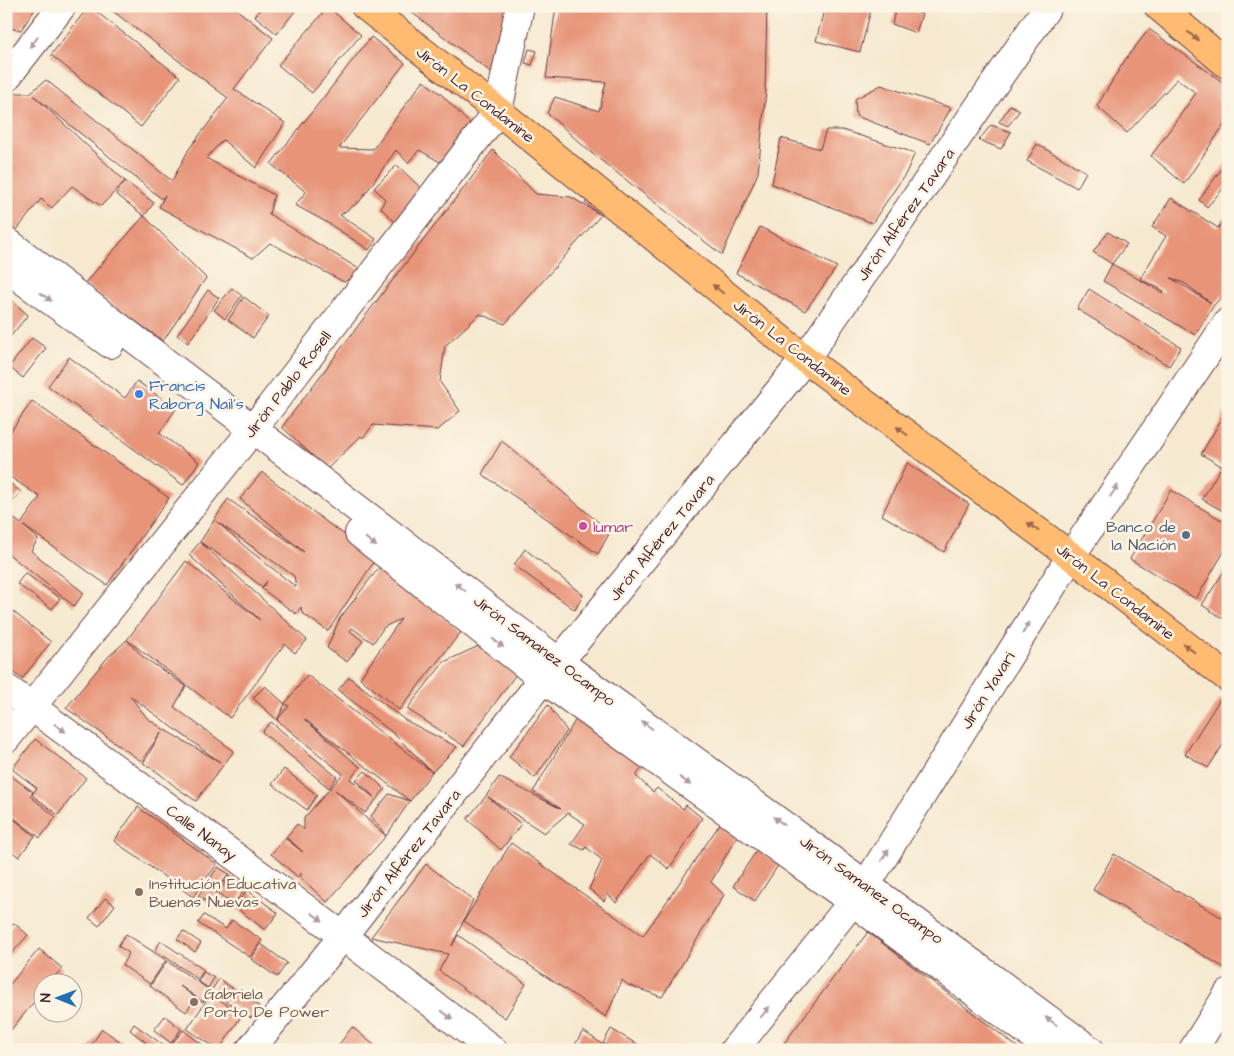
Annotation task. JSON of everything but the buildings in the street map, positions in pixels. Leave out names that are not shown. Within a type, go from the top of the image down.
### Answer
[{"type":"main road","name":"Jirón La Condamine","points":[[365,6],[805,359],[1071,556],[1228,678]]},
{"type":"main road","points":[[1158,6],[1228,65]]},
{"type":"street","points":[[6,78],[62,6]]},
{"type":"street","name":"Jirón Pablo Rosell","points":[[6,739],[248,435],[498,111],[520,6]]},
{"type":"street","name":"Jirón Alférez Tavara","points":[[250,1050],[343,936],[551,670],[805,359],[1048,6]]},
{"type":"street","name":"Jirón Samanez Ocampo","points":[[6,241],[248,435],[551,670],[860,893],[1090,1050]]},
{"type":"street","name":"Jirón Samanez Ocampo","points":[[6,268],[248,435]]},
{"type":"street","name":"Jirón Yavari","points":[[734,1050],[860,893],[1071,556],[1228,322]]},
{"type":"street","name":"Calle Nanay","points":[[6,688],[343,936],[492,1050]]},
{"type":"street","name":"Jirón Samanez Ocampo","points":[[860,893],[1052,1050]]},
{"type":"street","points":[[1193,1050],[1228,994]]},
{"type":"place","name":"Francis Raborg Nail's","points":[[139,394]]},
{"type":"place","name":"lumar","points":[[583,526]]},
{"type":"place","name":"Banco de la Nación","points":[[1186,535]]},
{"type":"place","name":"Institución Educativa Buenas Nuevas","points":[[139,892]]},
{"type":"place","name":"Gabriela Porto De Power","points":[[194,1002]]}]
